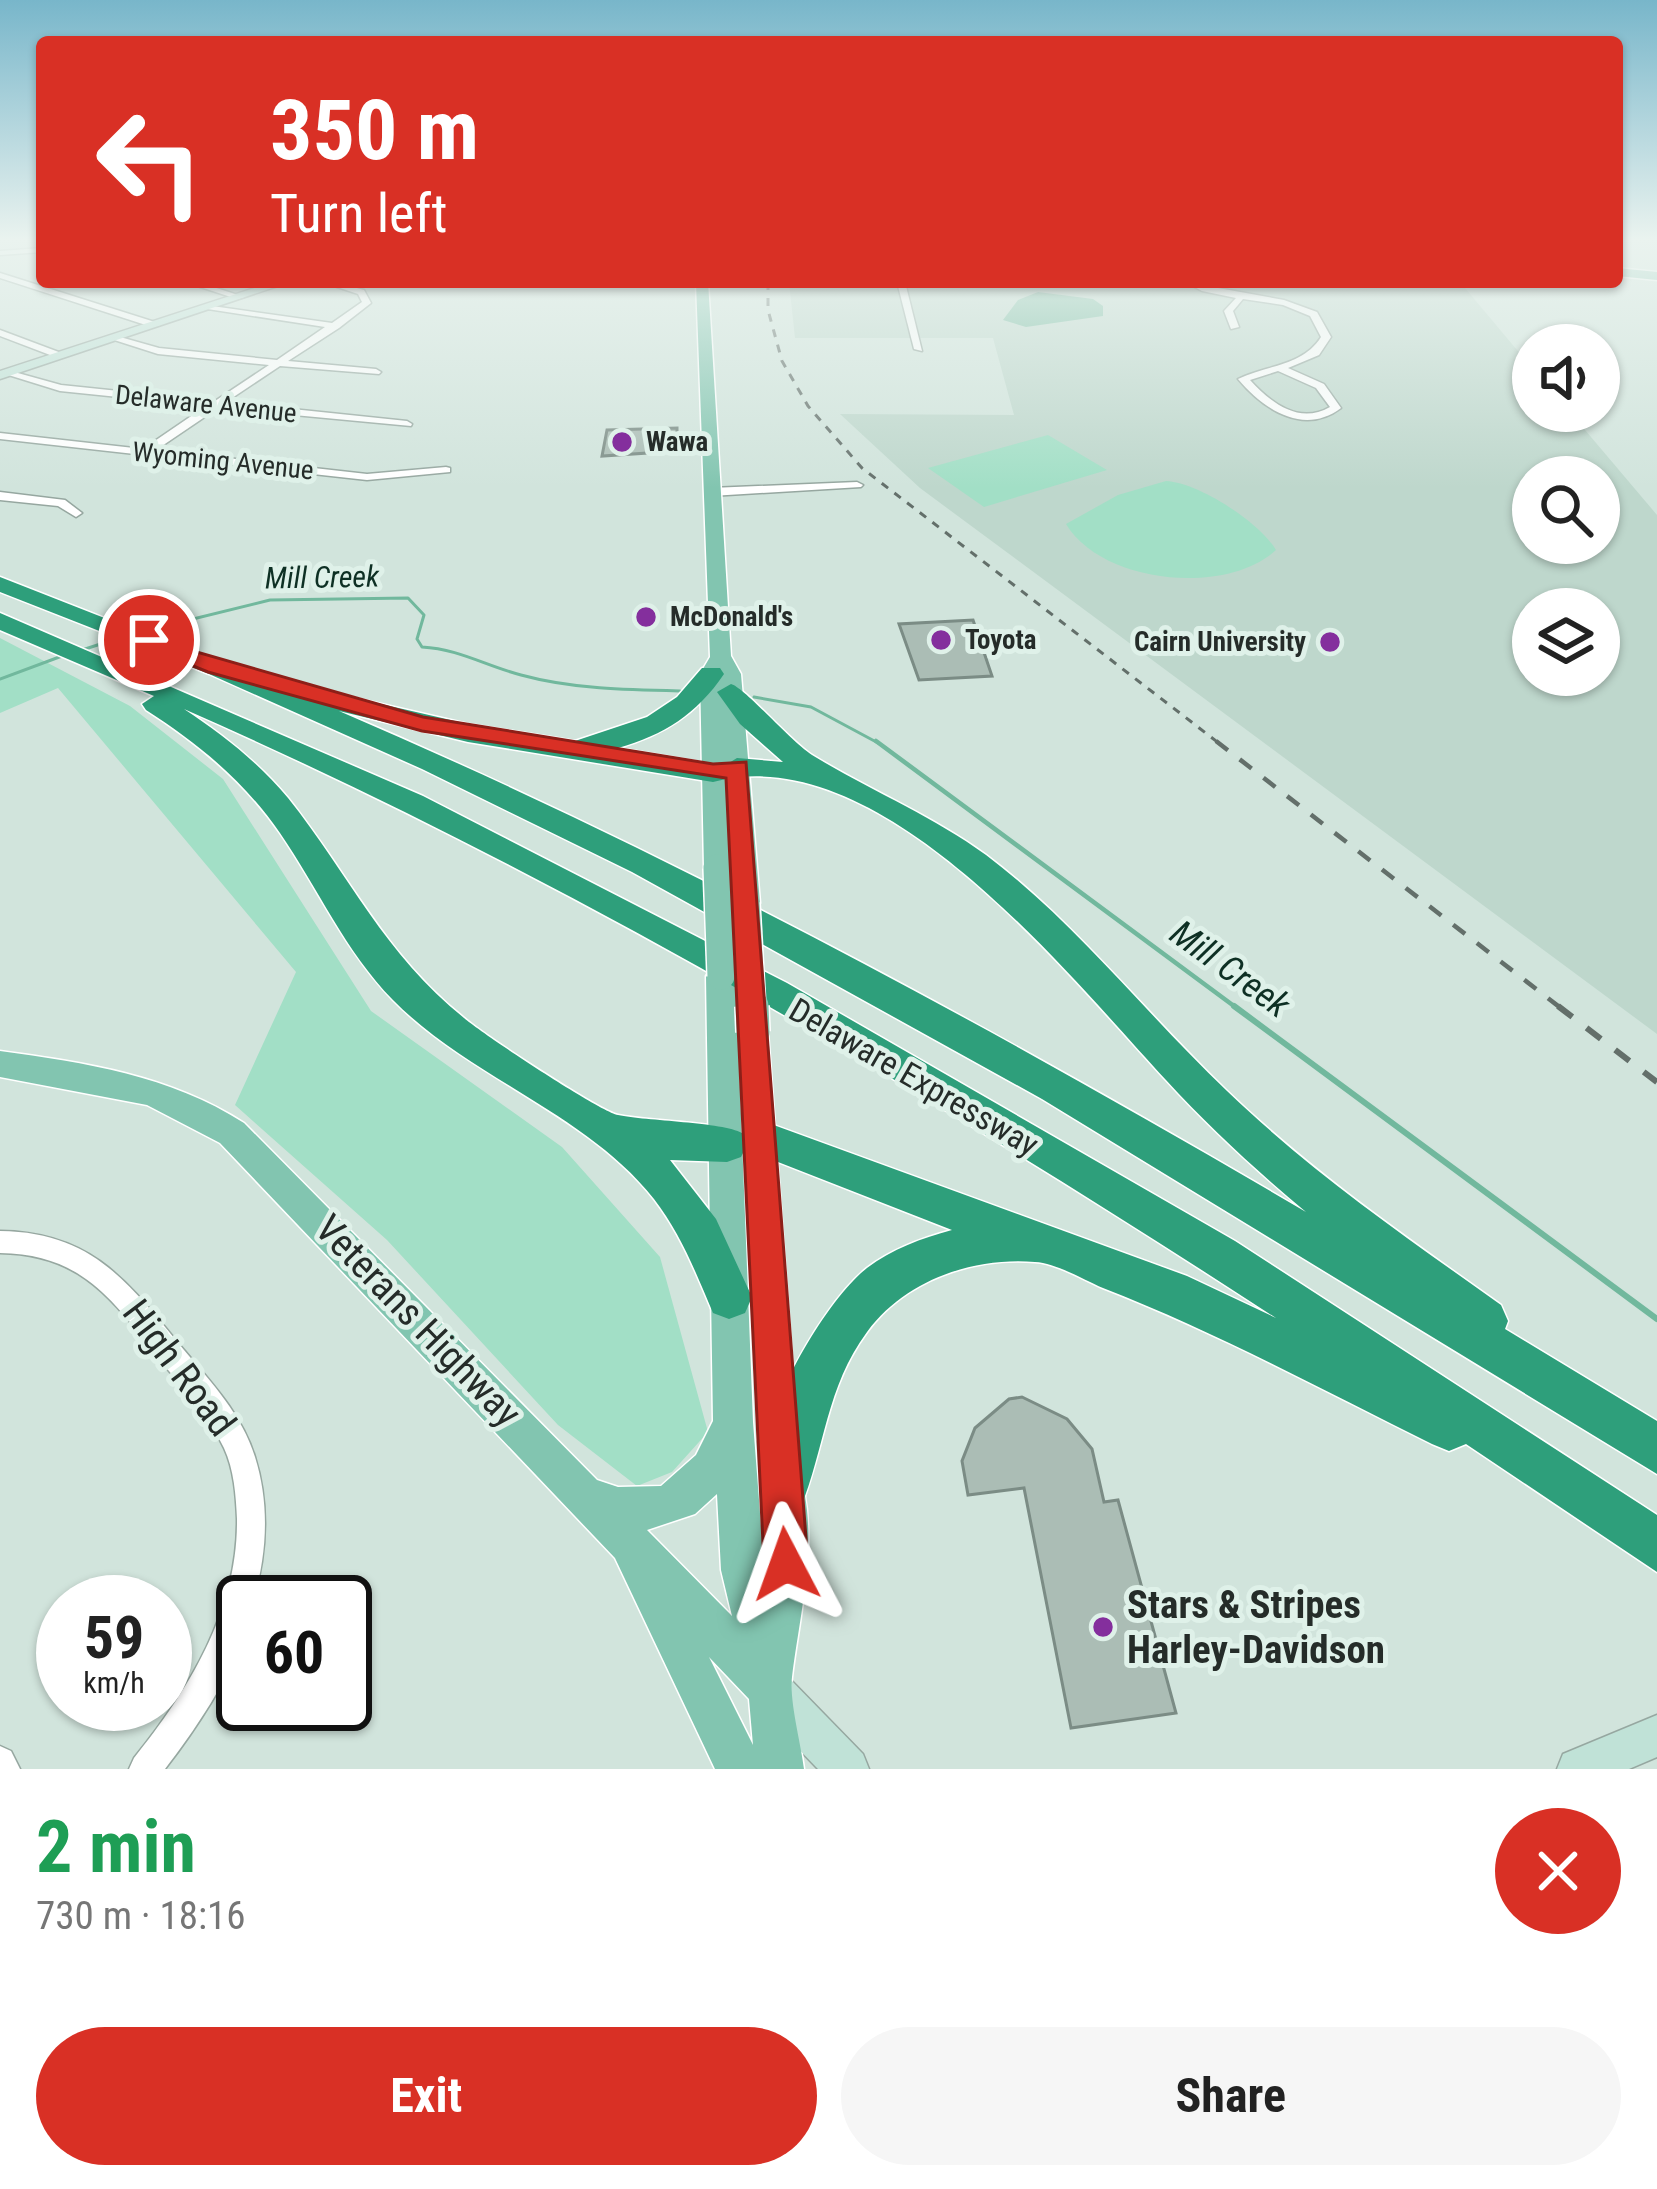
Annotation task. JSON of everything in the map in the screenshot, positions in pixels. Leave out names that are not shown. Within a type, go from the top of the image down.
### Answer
[{"type":"highway","name":"Delaware Expressway","points":[[0,584],[216,667],[519,806],[820,959],[1256,1206],[1657,1447]]},
{"type":"highway","name":"Delaware Expressway","points":[[0,621],[304,750],[542,868],[718,964],[1210,1253],[1435,1395],[1657,1546]]},
{"type":"highway","points":[[64,650],[191,727],[256,782],[294,830],[365,943],[430,1012],[492,1061],[604,1124],[651,1162],[688,1206],[728,1297]]},
{"type":"highway","points":[[216,667],[377,713],[551,747],[725,770],[790,769],[838,781]]},
{"type":"highway","points":[[551,747],[610,741],[656,724],[721,674],[758,729],[838,781],[929,831],[977,866],[1059,940],[1216,1106],[1295,1177],[1657,1447]]},
{"type":"highway","points":[[604,1124],[661,1141],[744,1141],[1061,1249],[1246,1324],[1574,1490]]},
{"type":"highway","points":[[782,1491],[810,1380],[841,1327],[879,1285],[950,1249],[998,1244],[1061,1249]]},
{"type":"main road","points":[[3,374],[159,324]]},
{"type":"main road","points":[[704,324],[731,875],[753,1032],[728,1297],[733,1422],[743,1570],[770,1689],[780,1769]]},
{"type":"main road","points":[[731,875],[722,1014],[744,1141],[786,1564],[770,1689]]},
{"type":"main road","name":"Veterans Highway","points":[[0,1064],[131,1085],[185,1103],[221,1125],[605,1514],[770,1689]]},
{"type":"main road","points":[[733,1422],[716,1464],[690,1497],[653,1511],[613,1508],[605,1514],[740,1769]]},
{"type":"main road","points":[[770,1689],[848,1769]]},
{"type":"main road","points":[[1578,1769],[1657,1736]]},
{"type":"street","points":[[151,324],[155,325]]},
{"type":"street","points":[[318,324],[336,326]]},
{"type":"street","points":[[144,453],[339,324]]},
{"type":"street","points":[[912,324],[919,350]]},
{"type":"street","points":[[1281,369],[1320,386],[1336,408],[1312,416],[1278,411],[1266,405],[1244,378],[1312,356],[1324,344],[1321,324]]},
{"type":"street","points":[[0,333],[61,356]]},
{"type":"street","points":[[113,338],[158,351],[376,372]]},
{"type":"street","name":"Delaware Avenue","points":[[3,374],[35,385],[406,424]]},
{"type":"street","name":"Wyoming Avenue","points":[[0,436],[376,478],[446,470]]},
{"type":"street","points":[[711,492],[857,485]]},
{"type":"street","points":[[0,496],[61,503],[76,513]]},
{"type":"street","name":"High Road","points":[[0,1242],[60,1250],[115,1284],[220,1415],[249,1483],[248,1556],[226,1636],[204,1682],[146,1769]]},
{"type":"shaded area","name":"Cairn University","points":[[793,324],[1495,324],[1512,344],[1512,432],[1587,432],[1607,456],[1512,456],[1512,564],[1620,564],[1620,471],[1657,515],[1657,1034],[920,488],[840,414],[1014,415],[993,338],[795,338]]},
{"type":"shaded area","points":[[1048,435],[1107,470],[984,507],[928,468]]},
{"type":"shaded area","points":[[1166,481],[1228,506],[1276,550],[1254,565],[1227,574],[1166,577],[1107,560],[1083,544],[1066,524],[1118,495]]},
{"type":"shaded area","points":[[0,638],[130,706],[223,779],[371,1011],[562,1147],[660,1257],[708,1432],[672,1472],[637,1486],[558,1425],[387,1240],[235,1105],[296,972],[58,688],[0,713]]},
{"type":"building","points":[[677,428],[677,451],[602,456],[607,430]]},
{"type":"building","name":"Toyota","points":[[973,620],[992,676],[919,680],[899,624]]},
{"type":"building","name":"Stars & Stripes Harley-Davidson","points":[[1022,1397],[1067,1419],[1092,1449],[1104,1502],[1118,1500],[1176,1713],[1071,1728],[1024,1488],[968,1495],[962,1461],[975,1428],[1009,1399]]},
{"type":"waterway","name":"Mill Creek","points":[[136,633],[270,600],[408,598],[424,615],[417,639],[422,647],[560,683],[680,691]]},
{"type":"waterway","name":"Mill Creek","points":[[79,651],[119,638]]},
{"type":"waterway","name":"Mill Creek","points":[[0,679],[62,656]]},
{"type":"waterway","name":"Mill Creek","points":[[754,697],[811,707],[880,744]]},
{"type":"waterway","name":"Mill Creek","points":[[876,741],[1238,1009]]},
{"type":"waterway","name":"Mill Creek","points":[[1234,1006],[1657,1319]]},
{"type":"railway","points":[[772,324],[782,361],[808,406],[862,468],[1220,744]]},
{"type":"railway","points":[[1216,741],[1562,1009]]},
{"type":"railway","points":[[1558,1006],[1657,1082]]},
{"type":"place","name":"Wawa","points":[[622,442]]},
{"type":"place","name":"McDonald's","points":[[646,617]]},
{"type":"place","name":"Toyota","points":[[941,640]]},
{"type":"place","name":"Cairn University","points":[[1330,642]]},
{"type":"place","name":"Stars & Stripes Harley-Davidson","points":[[1103,1627]]},
{"type":"route","points":[[149,640],[216,667],[422,724],[713,772],[737,768],[786,1564]]}]
